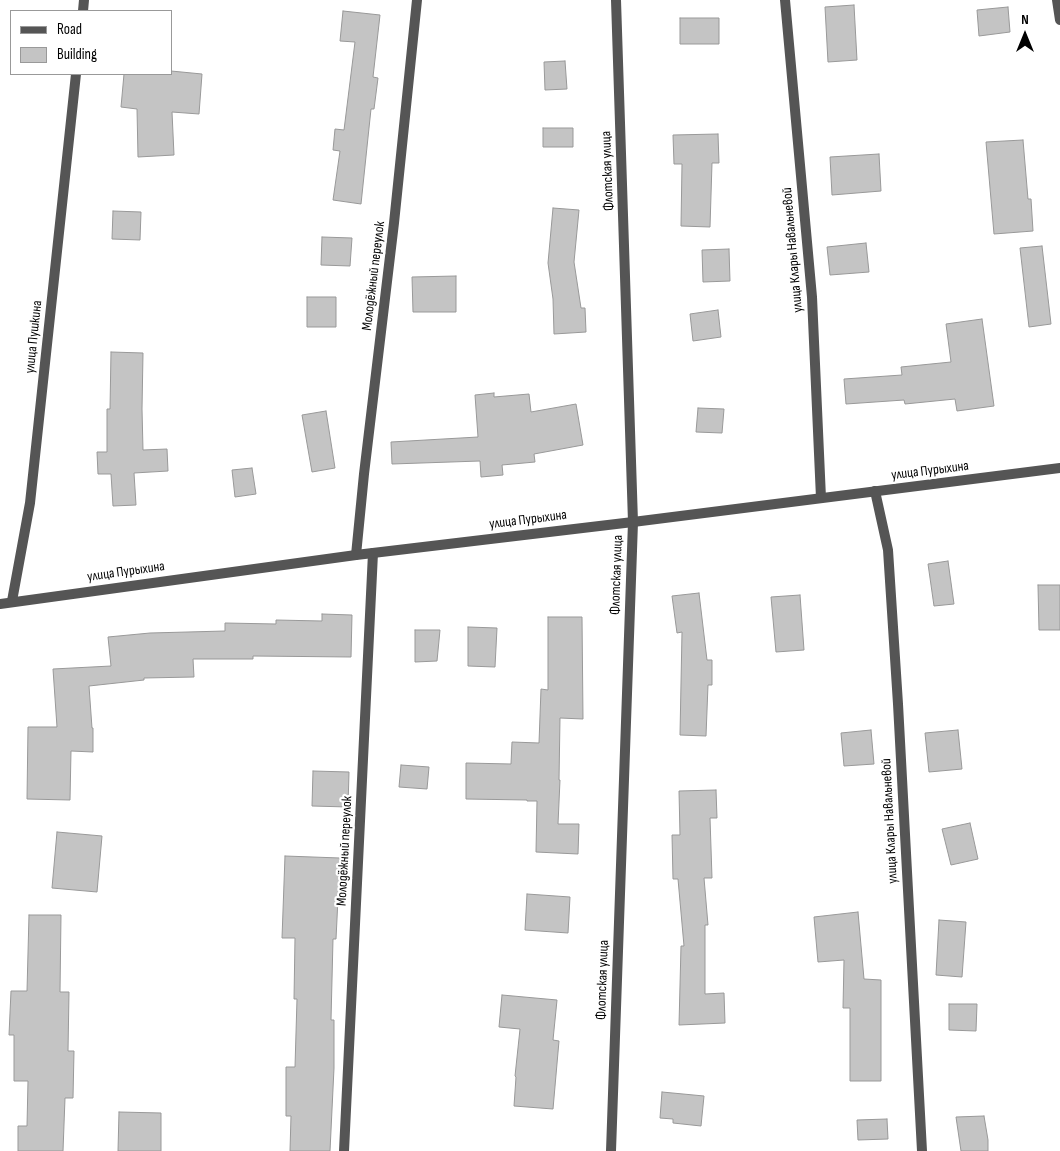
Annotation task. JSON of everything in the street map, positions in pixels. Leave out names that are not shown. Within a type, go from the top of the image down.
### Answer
[{"type":"street","name":"Молодёжный переулок","points":[[356,555],[394,223],[417,0]]},
{"type":"street","name":"Флотская улица","points":[[611,1151],[633,522],[616,0]]},
{"type":"street","name":"улица Клары Навальневой","points":[[785,0],[812,297],[821,498]]},
{"type":"street","points":[[1057,0],[1060,20]]},
{"type":"street","name":"улица Пушкина","points":[[12,601],[30,502],[76,75]]},
{"type":"street","name":"улица Пурыхина","points":[[0,604],[356,555],[1060,468]]},
{"type":"street","name":"улица Клары Навальневой","points":[[875,492],[888,550],[922,1151]]},
{"type":"street","name":"Молодёжный переулок","points":[[344,1151],[373,553]]},
{"type":"building","points":[[854,5],[857,60],[828,62],[825,7]]},
{"type":"building","points":[[1008,7],[1010,32],[979,36],[977,10]]},
{"type":"building","points":[[343,11],[380,15],[373,77],[378,78],[374,109],[371,109],[361,204],[333,200],[340,151],[333,150],[335,129],[344,130],[355,42],[340,41]]},
{"type":"building","points":[[680,18],[719,18],[719,44],[680,44]]},
{"type":"building","points":[[565,61],[567,89],[545,90],[544,62]]},
{"type":"building","points":[[172,71],[202,74],[199,114],[172,112],[174,155],[138,157],[137,109],[121,107],[124,75],[172,75]]},
{"type":"building","points":[[543,128],[573,128],[573,147],[543,147]]},
{"type":"building","points":[[718,134],[719,163],[712,163],[710,227],[681,226],[682,164],[674,164],[673,135]]},
{"type":"building","points":[[1023,140],[1028,199],[1031,199],[1033,231],[994,234],[986,142]]},
{"type":"building","points":[[879,154],[881,191],[832,195],[830,157]]},
{"type":"building","points":[[553,208],[579,210],[574,262],[581,308],[585,308],[586,332],[554,334],[553,299],[548,263]]},
{"type":"building","points":[[113,211],[141,212],[140,240],[112,239]]},
{"type":"building","points":[[322,237],[352,238],[350,266],[321,265]]},
{"type":"building","points":[[866,243],[869,272],[830,275],[827,247]]},
{"type":"building","points":[[1042,246],[1051,324],[1029,327],[1020,248]]},
{"type":"building","points":[[729,249],[730,281],[703,282],[702,250]]},
{"type":"building","points":[[456,276],[456,312],[413,312],[412,277]]},
{"type":"building","points":[[307,297],[336,297],[336,327],[307,327]]},
{"type":"building","points":[[718,310],[721,337],[693,341],[690,314]]},
{"type":"building","points":[[982,319],[994,406],[957,411],[955,399],[905,404],[904,400],[846,404],[844,379],[902,375],[901,367],[951,362],[946,324]]},
{"type":"building","points":[[111,352],[143,353],[143,450],[167,449],[168,471],[134,473],[136,505],[113,506],[111,474],[98,474],[97,452],[107,452],[107,409],[110,409]]},
{"type":"building","points":[[494,393],[494,397],[529,394],[531,412],[576,404],[583,445],[534,454],[535,462],[502,465],[503,475],[481,477],[480,461],[392,464],[391,442],[478,437],[475,395]]},
{"type":"building","points":[[698,408],[724,409],[722,433],[696,432]]},
{"type":"building","points":[[326,411],[335,468],[312,472],[302,415]]},
{"type":"building","points":[[252,468],[256,494],[235,497],[232,470]]},
{"type":"building","points":[[948,561],[954,604],[934,606],[928,564]]},
{"type":"building","points":[[1038,585],[1060,585],[1060,630],[1039,630]]},
{"type":"building","points":[[699,593],[707,660],[712,660],[712,685],[708,685],[706,736],[680,735],[682,632],[677,633],[672,596]]},
{"type":"building","points":[[800,595],[804,650],[776,652],[771,597]]},
{"type":"building","points":[[322,614],[352,615],[351,657],[253,656],[253,659],[193,659],[194,677],[144,678],[144,680],[89,686],[93,752],[71,751],[70,800],[27,799],[28,727],[57,727],[53,669],[111,666],[108,637],[150,633],[225,631],[225,623],[276,624],[276,620],[322,621]]},
{"type":"building","points":[[548,617],[582,617],[583,719],[560,718],[558,824],[579,824],[578,854],[536,852],[537,801],[466,799],[466,763],[511,764],[512,742],[539,743],[541,689],[548,690]]},
{"type":"building","points":[[468,627],[497,628],[495,667],[468,666]]},
{"type":"building","points":[[415,630],[440,630],[437,661],[415,662]]},
{"type":"building","points":[[871,730],[874,764],[844,766],[841,733]]},
{"type":"building","points":[[958,730],[962,769],[929,772],[925,733]]},
{"type":"building","points":[[401,765],[429,767],[427,789],[399,787]]},
{"type":"building","points":[[313,771],[349,772],[348,807],[312,806]]},
{"type":"building","points":[[716,790],[717,818],[710,818],[712,878],[704,878],[708,925],[705,925],[705,994],[724,993],[725,1023],[679,1025],[681,946],[684,946],[678,879],[673,879],[672,835],[680,835],[679,791]]},
{"type":"building","points":[[970,823],[978,859],[951,865],[942,829]]},
{"type":"building","points":[[57,832],[102,836],[97,892],[52,888]]},
{"type":"building","points":[[285,856],[340,858],[336,939],[333,939],[331,1020],[334,1020],[334,1068],[330,1151],[290,1151],[291,1116],[286,1116],[286,1067],[295,1067],[297,999],[294,999],[295,938],[282,938]]},
{"type":"building","points":[[527,894],[570,897],[568,933],[525,930]]},
{"type":"building","points":[[858,912],[864,979],[881,980],[881,1081],[850,1081],[850,1008],[843,1008],[844,960],[818,962],[814,917]]},
{"type":"building","points":[[29,915],[61,915],[60,992],[69,992],[68,1051],[74,1051],[73,1098],[65,1098],[63,1151],[18,1151],[18,1126],[27,1126],[28,1081],[14,1081],[14,1035],[9,1035],[11,991],[27,991]]},
{"type":"building","points":[[939,920],[966,922],[962,977],[936,975]]},
{"type":"building","points":[[502,995],[557,1000],[553,1040],[559,1041],[553,1109],[514,1106],[520,1029],[499,1027]]},
{"type":"building","points":[[949,1004],[977,1004],[976,1031],[949,1030]]},
{"type":"building","points":[[662,1092],[704,1096],[701,1126],[673,1123],[673,1119],[660,1118]]},
{"type":"building","points":[[119,1112],[161,1113],[161,1151],[118,1151]]},
{"type":"building","points":[[984,1116],[988,1151],[961,1151],[956,1117]]},
{"type":"building","points":[[887,1119],[888,1139],[858,1140],[857,1120]]}]
